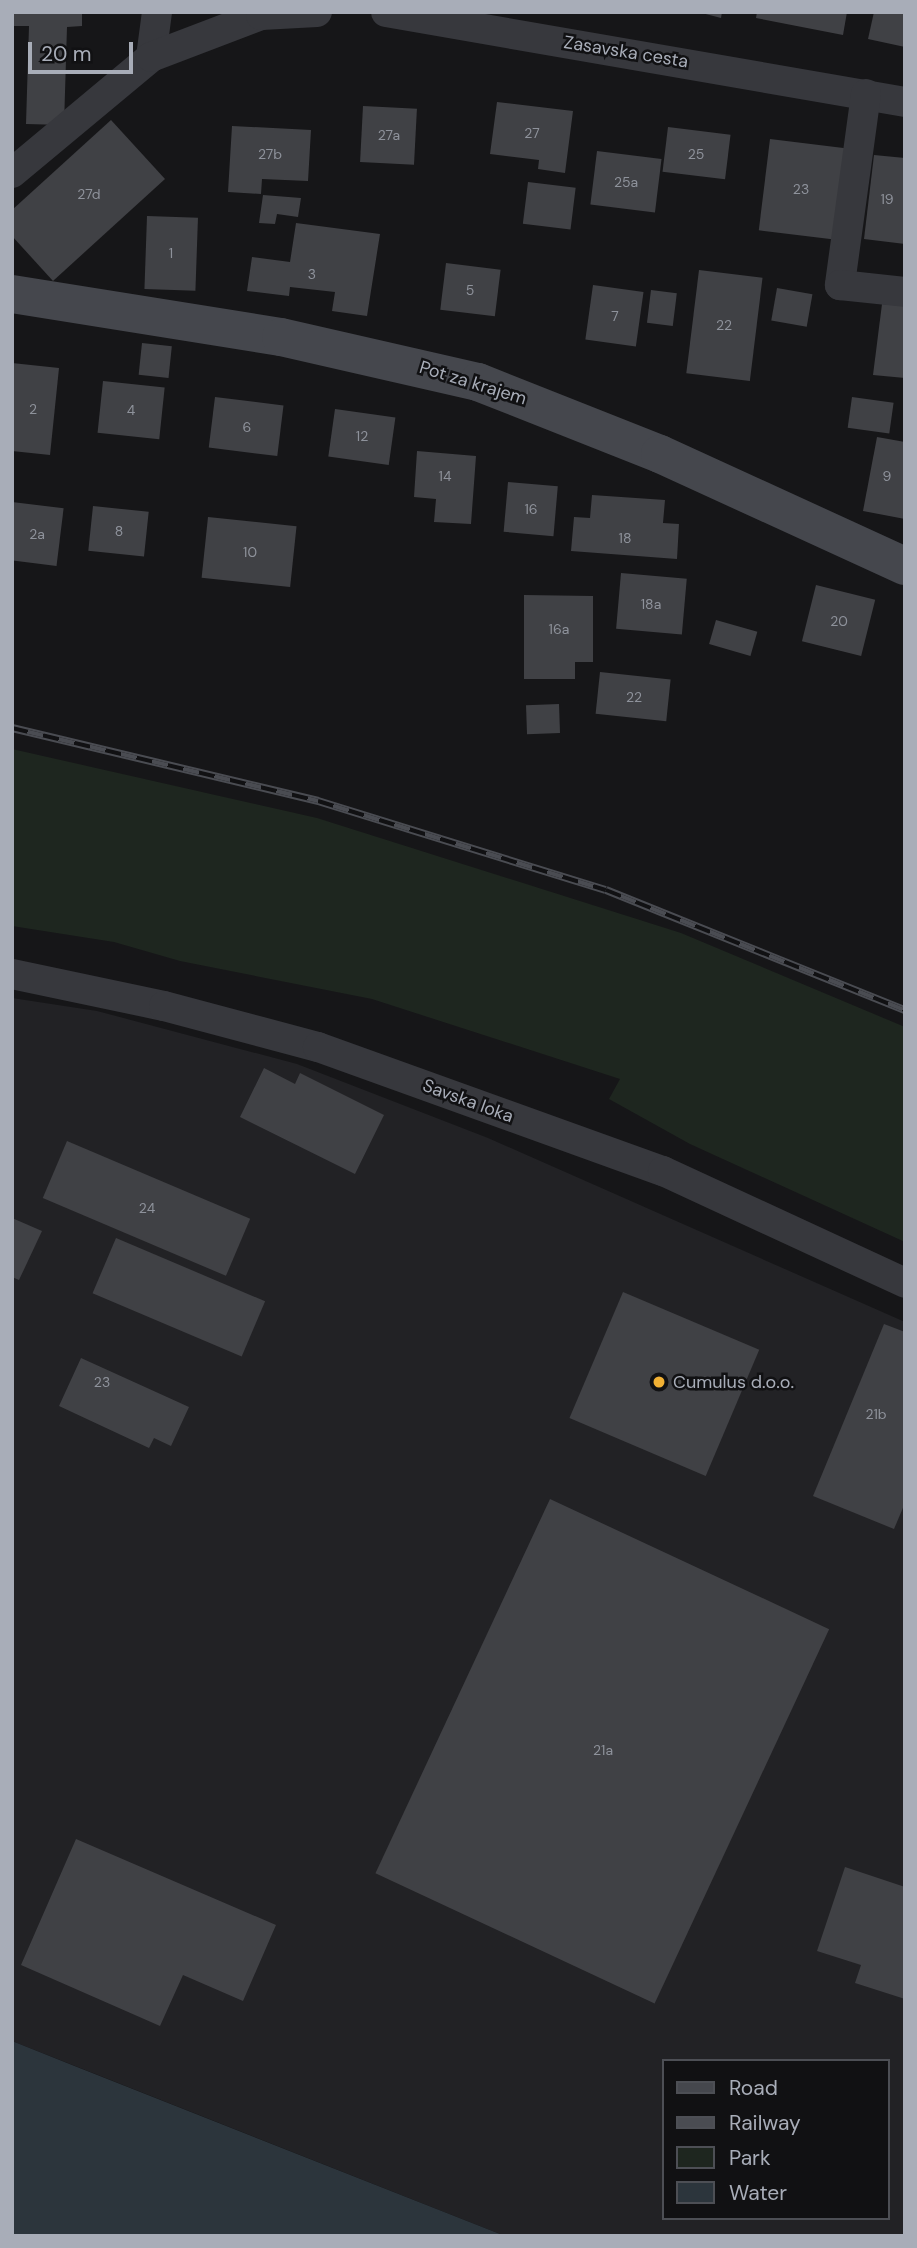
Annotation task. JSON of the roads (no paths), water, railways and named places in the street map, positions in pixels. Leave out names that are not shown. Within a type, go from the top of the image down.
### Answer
[{"type":"street","points":[[151,57],[157,12]]},
{"type":"street","points":[[12,173],[151,57],[261,16],[317,12]]},
{"type":"street","name":"Zasavska cesta","points":[[386,12],[905,102]]},
{"type":"street","points":[[866,94],[840,285],[905,292]]},
{"type":"street","name":"Pot za krajem","points":[[12,294],[281,337],[478,382],[660,454],[905,566]]},
{"type":"street","name":"Savska loka","points":[[12,974],[164,1006],[318,1047],[663,1171],[905,1283]]},
{"type":"water","points":[[12,2041],[72,2065],[505,2236],[12,2236]]},
{"type":"railway","points":[[12,728],[318,801],[606,890],[905,1010]]},
{"type":"place","name":"Cumulus d.o.o.","points":[[659,1382]]}]
